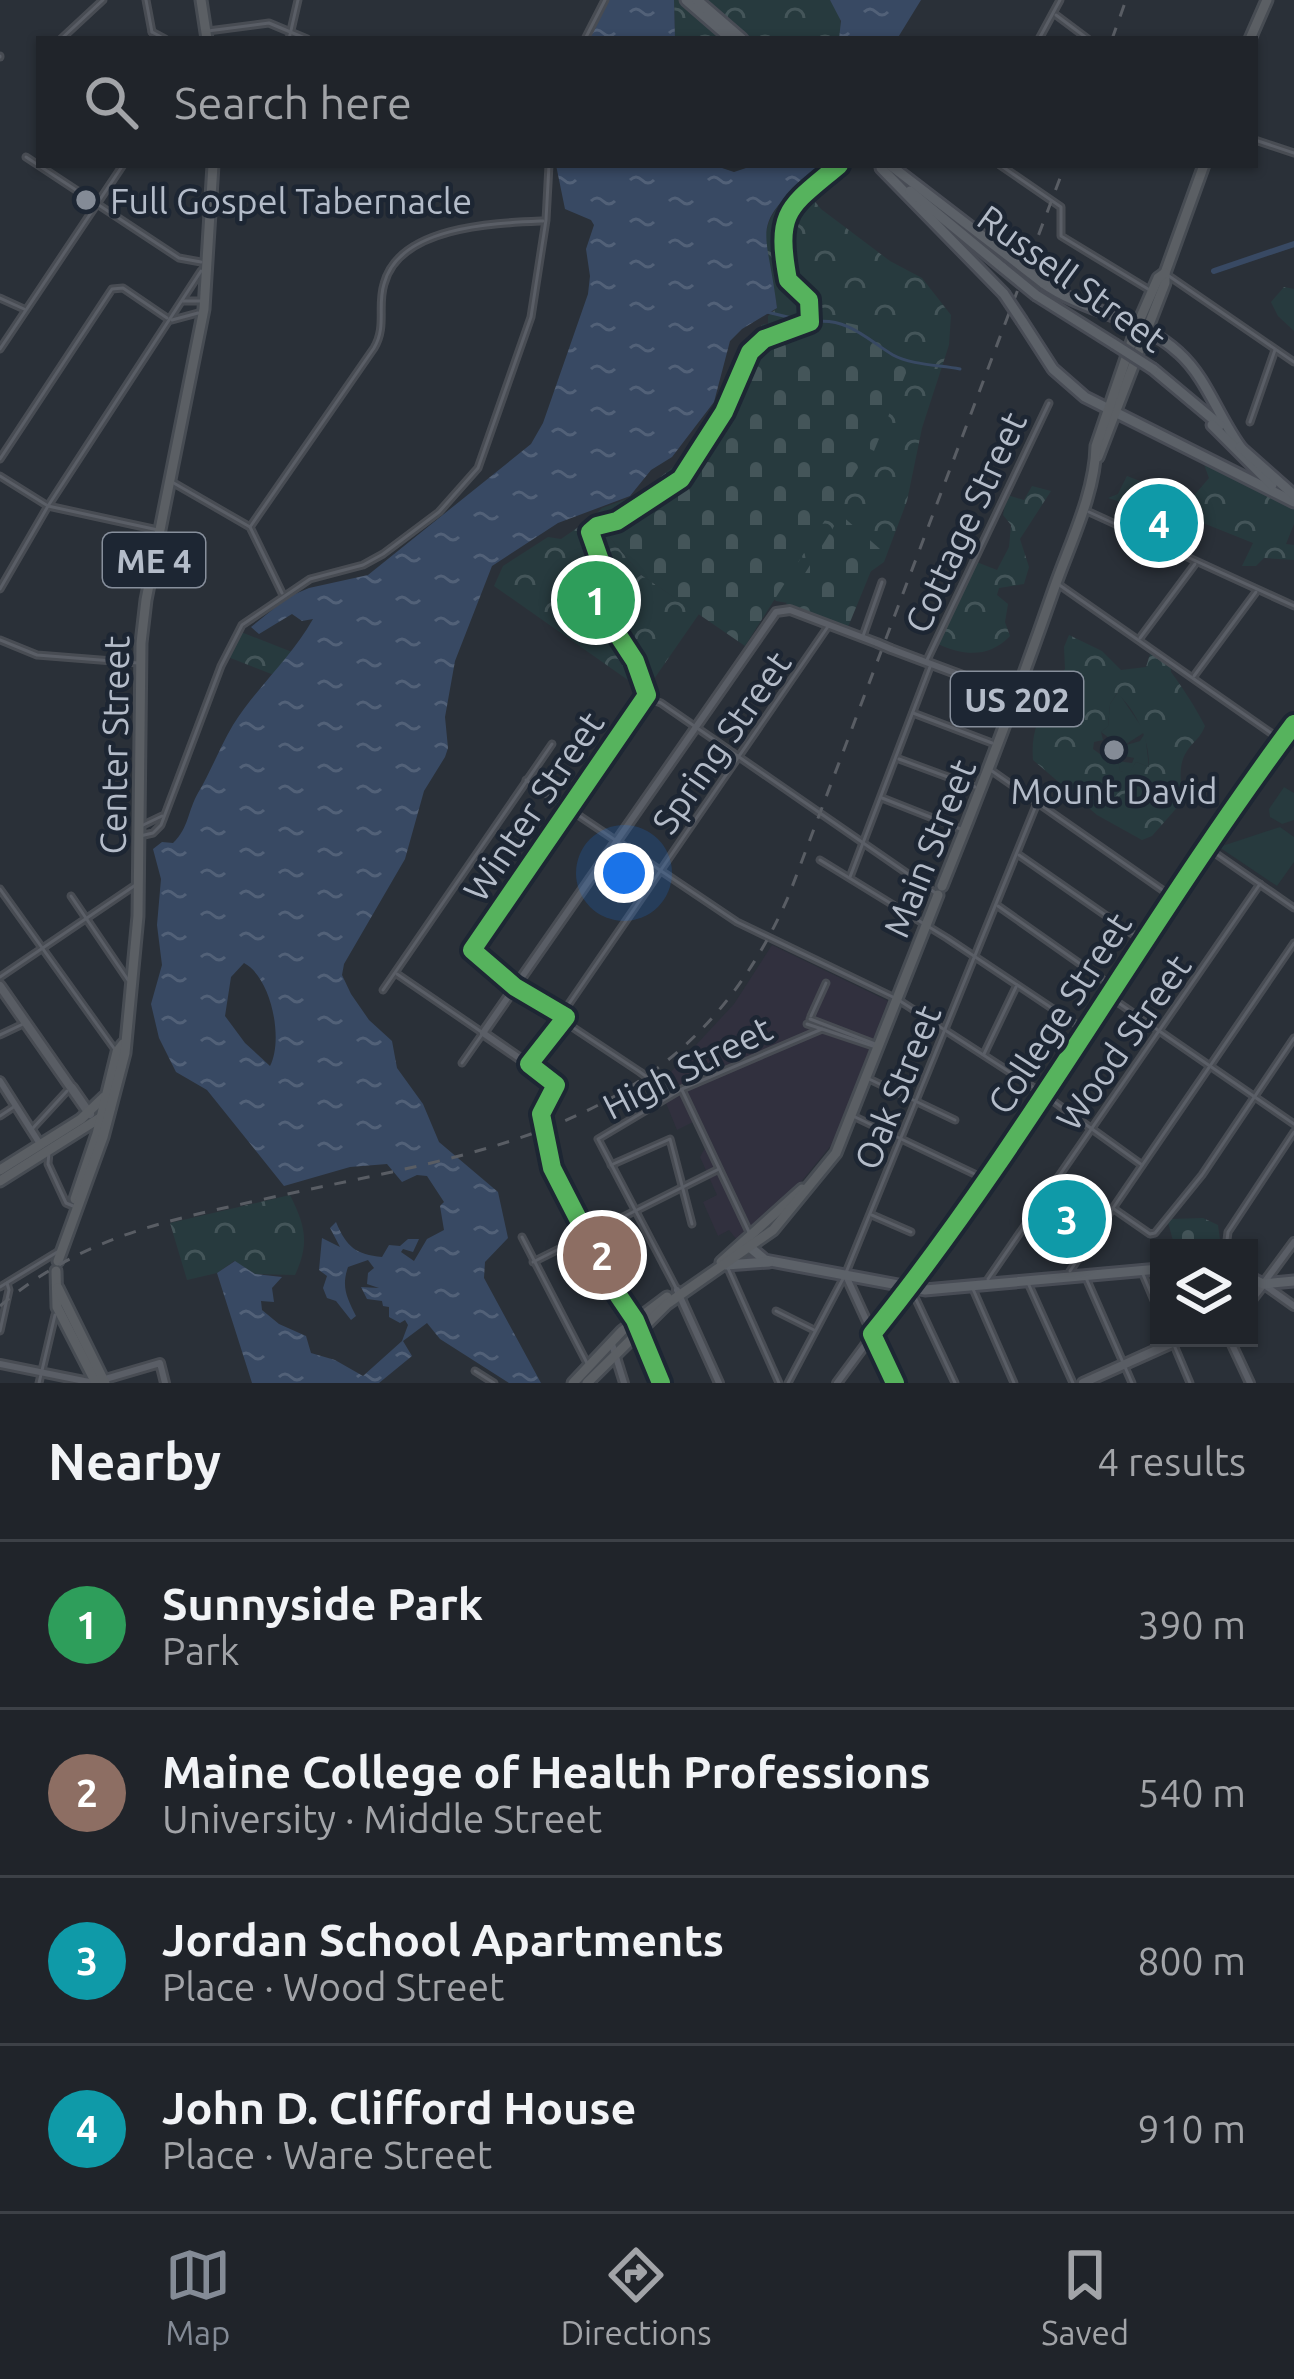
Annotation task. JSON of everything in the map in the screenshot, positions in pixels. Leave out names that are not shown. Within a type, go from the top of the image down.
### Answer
[{"type":"highway","points":[[201,0],[207,35]]},
{"type":"highway","points":[[1251,36],[1267,0]]},
{"type":"highway","name":"Center Street","points":[[98,1122],[125,1053],[120,1048],[132,987],[140,664],[146,600],[204,308],[213,168]]},
{"type":"highway","name":"Main Street","points":[[679,1293],[726,1265],[799,1204],[844,1141],[1000,746],[1112,412],[1203,168]]},
{"type":"highway","points":[[99,1382],[57,1307],[56,1283],[58,1261],[98,1122],[111,1097]]},
{"type":"highway","name":"ME 4","points":[[0,1170],[98,1122]]},
{"type":"highway","name":"ME 4","points":[[0,1181],[46,1146]]},
{"type":"highway","name":"Main Street","points":[[573,1383],[611,1341],[751,1243]]},
{"type":"highway","points":[[56,1283],[99,1382]]},
{"type":"highway","name":"Main Street","points":[[587,1383],[637,1326]]},
{"type":"main road","points":[[686,0],[738,36]]},
{"type":"main road","points":[[697,0],[728,36]]},
{"type":"main road","points":[[887,168],[1004,294],[1063,380],[1112,412],[1294,499]]},
{"type":"main road","name":"Russell Street","points":[[887,168],[1036,295],[1153,369],[1202,407],[1294,499]]},
{"type":"main road","points":[[888,168],[1043,283],[1087,308],[1142,328],[1176,350],[1193,368],[1242,449]]},
{"type":"main road","name":"Russell Street","points":[[1175,386],[1262,478],[1294,499]]},
{"type":"main road","name":"College Street","points":[[908,1287],[989,1180],[1294,724]]},
{"type":"main road","points":[[0,982],[83,1109],[98,1122]]},
{"type":"main road","points":[[751,1243],[760,1258],[908,1287],[988,1286],[1150,1270]]},
{"type":"main road","points":[[726,1265],[775,1262]]},
{"type":"main road","points":[[1258,1282],[1294,1281]]},
{"type":"main road","points":[[1258,1290],[1263,1284]]},
{"type":"main road","points":[[1083,1383],[1161,1347]]},
{"type":"street","points":[[64,36],[104,0]]},
{"type":"street","points":[[146,0],[152,32]]},
{"type":"street","points":[[289,36],[298,0]]},
{"type":"street","points":[[587,36],[605,0]]},
{"type":"street","points":[[1041,36],[1060,0]]},
{"type":"street","points":[[1054,14],[1084,36]]},
{"type":"street","points":[[207,35],[260,23],[300,36]]},
{"type":"street","points":[[148,36],[152,32]]},
{"type":"street","points":[[152,32],[159,36]]},
{"type":"street","points":[[1258,141],[1294,152]]},
{"type":"street","points":[[26,157],[36,164]]},
{"type":"street","points":[[0,589],[47,506],[209,262],[179,258],[42,168]]},
{"type":"street","points":[[51,174],[56,168]]},
{"type":"street","points":[[0,349],[121,168]]},
{"type":"street","points":[[138,832],[156,831],[234,635],[247,620],[319,575],[371,561],[431,519],[469,481],[486,452],[527,331],[546,220],[549,168]]},
{"type":"street","points":[[1004,168],[1061,207],[1061,236],[1155,293]]},
{"type":"street","points":[[250,526],[374,348],[383,328],[384,281],[397,260],[458,228],[546,220]]},
{"type":"street","points":[[1165,273],[1294,362]]},
{"type":"street","points":[[0,459],[112,290],[123,288],[171,320]]},
{"type":"street","points":[[0,298],[26,310]]},
{"type":"street","points":[[180,304],[190,299],[204,308]]},
{"type":"street","points":[[171,320],[204,308]]},
{"type":"street","points":[[1250,422],[1276,349]]},
{"type":"street","name":"Cottage Street","points":[[850,878],[929,663],[1048,403]]},
{"type":"street","points":[[0,476],[47,506],[160,530]]},
{"type":"street","points":[[170,482],[250,526],[283,595]]},
{"type":"street","points":[[1082,509],[1294,606]]},
{"type":"street","points":[[1138,640],[1196,560]]},
{"type":"street","points":[[862,638],[882,582]]},
{"type":"street","points":[[1056,583],[1282,740]]},
{"type":"street","points":[[1193,678],[1258,590]]},
{"type":"street","points":[[461,1064],[771,617],[781,610],[1018,697]]},
{"type":"street","name":"Spring Street","points":[[528,1064],[830,625]]},
{"type":"street","points":[[0,640],[44,656],[140,664]]},
{"type":"street","name":"Winter Street","points":[[514,988],[475,953],[572,808],[649,698],[694,727]]},
{"type":"street","points":[[914,713],[1000,746]]},
{"type":"street","points":[[694,727],[940,891]]},
{"type":"street","points":[[383,990],[552,745]]},
{"type":"street","points":[[896,758],[982,790]]},
{"type":"street","points":[[990,770],[1174,898]]},
{"type":"street","points":[[526,780],[737,922],[897,999],[1142,1165]]},
{"type":"street","points":[[881,798],[964,831]]},
{"type":"street","name":"Oak Street","points":[[788,1383],[845,1275],[1037,803]]},
{"type":"street","points":[[138,832],[164,814]]},
{"type":"street","points":[[1208,848],[1294,908]]},
{"type":"street","points":[[1017,854],[1144,943]]},
{"type":"street","points":[[820,860],[1086,1031]]},
{"type":"street","points":[[0,982],[138,883]]},
{"type":"street","name":"Wood Street","points":[[988,1286],[997,1264],[1260,884]]},
{"type":"street","points":[[0,889],[120,1048]]},
{"type":"street","points":[[71,896],[132,987]]},
{"type":"street","points":[[997,905],[1159,1032],[1294,1124]]},
{"type":"street","points":[[1067,1278],[1294,943]]},
{"type":"street","points":[[396,973],[555,1085],[541,1110],[552,1168],[637,1326],[661,1383]]},
{"type":"street","points":[[808,1021],[826,983]]},
{"type":"street","points":[[983,1055],[1017,986]]},
{"type":"street","points":[[514,988],[655,1083],[671,1092],[682,1089],[751,1243]]},
{"type":"street","name":"High Street","points":[[808,1021],[870,1048],[878,1047]]},
{"type":"street","name":"High Street","points":[[797,1038],[808,1021]]},
{"type":"street","name":"High Street","points":[[808,1021],[878,1047]]},
{"type":"street","points":[[0,1035],[24,1023]]},
{"type":"street","name":"High Street","points":[[611,1165],[598,1139],[682,1089],[822,1029]]},
{"type":"street","points":[[1112,1208],[1150,1234],[1156,1233],[1294,1038]]},
{"type":"street","points":[[866,1078],[955,1120]]},
{"type":"street","points":[[0,1081],[46,1146],[48,1164],[66,1203],[75,1207]]},
{"type":"street","points":[[32,1129],[71,1087]]},
{"type":"street","points":[[0,1116],[16,1105]]},
{"type":"street","points":[[851,1115],[989,1180]]},
{"type":"street","points":[[1227,1239],[1294,1132]]},
{"type":"street","points":[[692,1224],[669,1138],[611,1165],[679,1293],[719,1383]]},
{"type":"street","points":[[31,1161],[48,1164]]},
{"type":"street","points":[[533,1262],[718,1169]]},
{"type":"street","points":[[870,1215],[911,1232]]},
{"type":"street","points":[[522,1238],[588,1365]]},
{"type":"street","points":[[1294,1242],[1263,1284],[1294,1306]]},
{"type":"street","points":[[0,1287],[58,1261]]},
{"type":"street","points":[[726,1265],[779,1383]]},
{"type":"street","points":[[1141,1270],[1150,1291]]},
{"type":"street","points":[[845,1275],[896,1383]]},
{"type":"street","points":[[1085,1276],[1132,1383]]},
{"type":"street","points":[[0,1277],[9,1290],[0,1330]]},
{"type":"street","points":[[1028,1282],[1073,1383]]},
{"type":"street","points":[[908,1287],[955,1383]]},
{"type":"street","name":"College Street","points":[[838,1383],[908,1287]]},
{"type":"street","points":[[972,1287],[1014,1383]]},
{"type":"street","points":[[40,1378],[57,1307]]},
{"type":"street","points":[[776,1311],[815,1331]]},
{"type":"street","points":[[611,1341],[624,1383]]},
{"type":"street","points":[[1178,1347],[1190,1383]]},
{"type":"street","points":[[1233,1347],[1250,1383]]},
{"type":"street","points":[[0,1364],[40,1378],[99,1382],[170,1359]]},
{"type":"street","points":[[160,1363],[164,1383]]},
{"type":"street","points":[[475,1371],[494,1383]]},
{"type":"shaded area","points":[[772,945],[888,1001],[833,1143],[792,1193],[737,1240],[729,1230],[718,1236],[703,1202],[717,1195],[700,1157],[710,1139],[699,1119],[677,1130],[666,1103],[678,1095],[669,1074],[734,1004]]},
{"type":"green space","points":[[674,0],[830,0],[841,23],[840,36],[675,36]]},
{"type":"green space","points":[[800,183],[821,209],[890,261],[922,278],[951,315],[949,345],[922,428],[907,501],[884,562],[870,572],[851,614],[776,601],[766,590],[768,316],[777,308],[767,228],[783,200]]},
{"type":"green space","points":[[1284,287],[1294,289],[1294,331],[1271,302]]},
{"type":"green space","points":[[809,315],[857,325],[913,356],[874,451],[870,449],[745,646],[640,574],[593,517],[602,508],[638,495],[683,459],[713,420],[741,351],[763,324],[790,323]]},
{"type":"green space","points":[[1202,459],[1294,508],[1286,544],[1294,545],[1294,560],[1264,558],[1256,566],[1242,566],[1253,543],[1178,513],[1169,517],[1108,498],[1118,494],[1127,476],[1173,494],[1177,503],[1186,505],[1209,478]]},
{"type":"green space","points":[[1032,486],[1051,491],[1020,539],[1029,567],[1024,584],[999,588],[997,595],[1008,604],[1005,622],[1010,636],[976,653],[938,644],[974,561],[997,570],[1009,547],[1011,525],[1003,515],[1007,495],[1024,500]]},
{"type":"green space","points":[[841,515],[880,549],[848,627],[786,604]]},
{"type":"green space","points":[[593,517],[640,574],[699,614],[645,692],[494,586],[503,566],[548,537],[561,539]]},
{"type":"green space","points":[[241,632],[293,652],[274,675],[228,657]]},
{"type":"green space","points":[[1069,635],[1102,651],[1121,670],[1146,667],[1151,651],[1171,665],[1205,726],[1184,757],[1181,803],[1152,836],[1142,840],[1097,815],[1033,760],[1036,726],[1055,698],[1050,686],[1065,669]],"holes":[[[1117,693],[1140,726],[1149,757],[1149,767],[1136,762],[1129,773],[1120,771],[1118,761],[1093,749],[1094,742],[1103,740],[1101,732],[1108,726],[1110,704]]]},
{"type":"green space","points":[[1118,692],[1145,732],[1123,746],[1140,741],[1145,733],[1149,767],[1136,762],[1129,774],[1120,771],[1118,761],[1132,763],[1134,758],[1124,756],[1124,749],[1101,732],[1108,726],[1110,704]]},
{"type":"green space","points":[[1284,787],[1294,793],[1294,820],[1282,824],[1270,817],[1269,809]]},
{"type":"green space","points":[[1280,827],[1294,837],[1294,862],[1277,886],[1219,847]]},
{"type":"green space","points":[[290,1195],[304,1234],[295,1275],[255,1274],[234,1261],[217,1273],[187,1280],[170,1223]]},
{"type":"green space","points":[[1203,1218],[1218,1225],[1220,1239],[1173,1239],[1171,1219]]},
{"type":"water","points":[[608,0],[674,0],[675,36],[590,36]]},
{"type":"water","points":[[830,0],[921,0],[899,36],[839,36],[841,21]]},
{"type":"water","points":[[557,168],[722,168],[734,172],[817,168],[781,202],[767,228],[777,308],[730,341],[714,402],[672,457],[651,470],[630,496],[558,523],[492,566],[455,661],[445,717],[445,757],[424,791],[405,859],[344,964],[342,975],[351,994],[392,1041],[397,1068],[423,1104],[439,1142],[498,1192],[508,1238],[485,1262],[484,1278],[541,1383],[509,1383],[440,1339],[427,1323],[403,1341],[412,1356],[379,1383],[252,1383],[217,1273],[235,1261],[255,1274],[282,1277],[272,1288],[274,1302],[261,1301],[262,1310],[306,1336],[311,1353],[363,1376],[402,1341],[408,1325],[389,1317],[389,1307],[382,1301],[367,1299],[361,1287],[379,1288],[367,1284],[374,1268],[368,1260],[348,1267],[346,1274],[346,1292],[356,1316],[351,1320],[336,1301],[327,1298],[323,1288],[327,1276],[319,1270],[322,1238],[340,1247],[330,1228],[336,1222],[353,1248],[382,1257],[389,1245],[419,1239],[413,1252],[401,1252],[414,1261],[427,1239],[444,1230],[440,1206],[444,1202],[427,1176],[402,1182],[387,1164],[350,1167],[284,1186],[207,1090],[176,1072],[159,1038],[151,1004],[162,965],[157,925],[161,879],[153,849],[178,837],[233,725],[313,619],[302,621],[292,614],[259,634],[251,627],[288,597],[368,575],[531,444],[543,423],[588,294],[586,249],[594,225],[565,209]],"holes":[[[244,963],[261,981],[275,1025],[270,1066],[225,1016],[231,977]]]},
{"type":"waterway","points":[[1214,271],[1294,244]]},
{"type":"waterway","points":[[767,312],[800,320]]},
{"type":"waterway","points":[[814,322],[847,326],[900,358],[960,369]]},
{"type":"railway","points":[[1113,36],[1126,0]]},
{"type":"railway","points":[[0,1306],[61,1264],[123,1236],[189,1216],[423,1165],[570,1119],[635,1084],[694,1037],[746,975],[789,895],[1064,168]]},
{"type":"cycle path","points":[[661,1383],[635,1320],[552,1168],[541,1114],[556,1085],[529,1064],[566,1017],[515,987],[472,950],[647,695],[635,661],[603,612],[603,569],[590,532],[617,521],[681,479],[724,412],[750,352],[764,339],[810,322],[809,300],[788,280],[785,224],[797,201],[835,168]]},
{"type":"cycle path","points":[[895,1383],[872,1334],[983,1185],[1294,724]]},
{"type":"place","name":"Full Gospel Tabernacle","points":[[86,200]]},
{"type":"place","name":"John D. Clifford House","points":[[1159,523]]},
{"type":"place","name":"Sunnyside Park","points":[[596,600]]},
{"type":"place","name":"Mount David","points":[[1114,750]]},
{"type":"place","name":"Jordan School Apartments","points":[[1067,1219]]},
{"type":"place","name":"Maine College of Health Professions","points":[[602,1255]]}]
